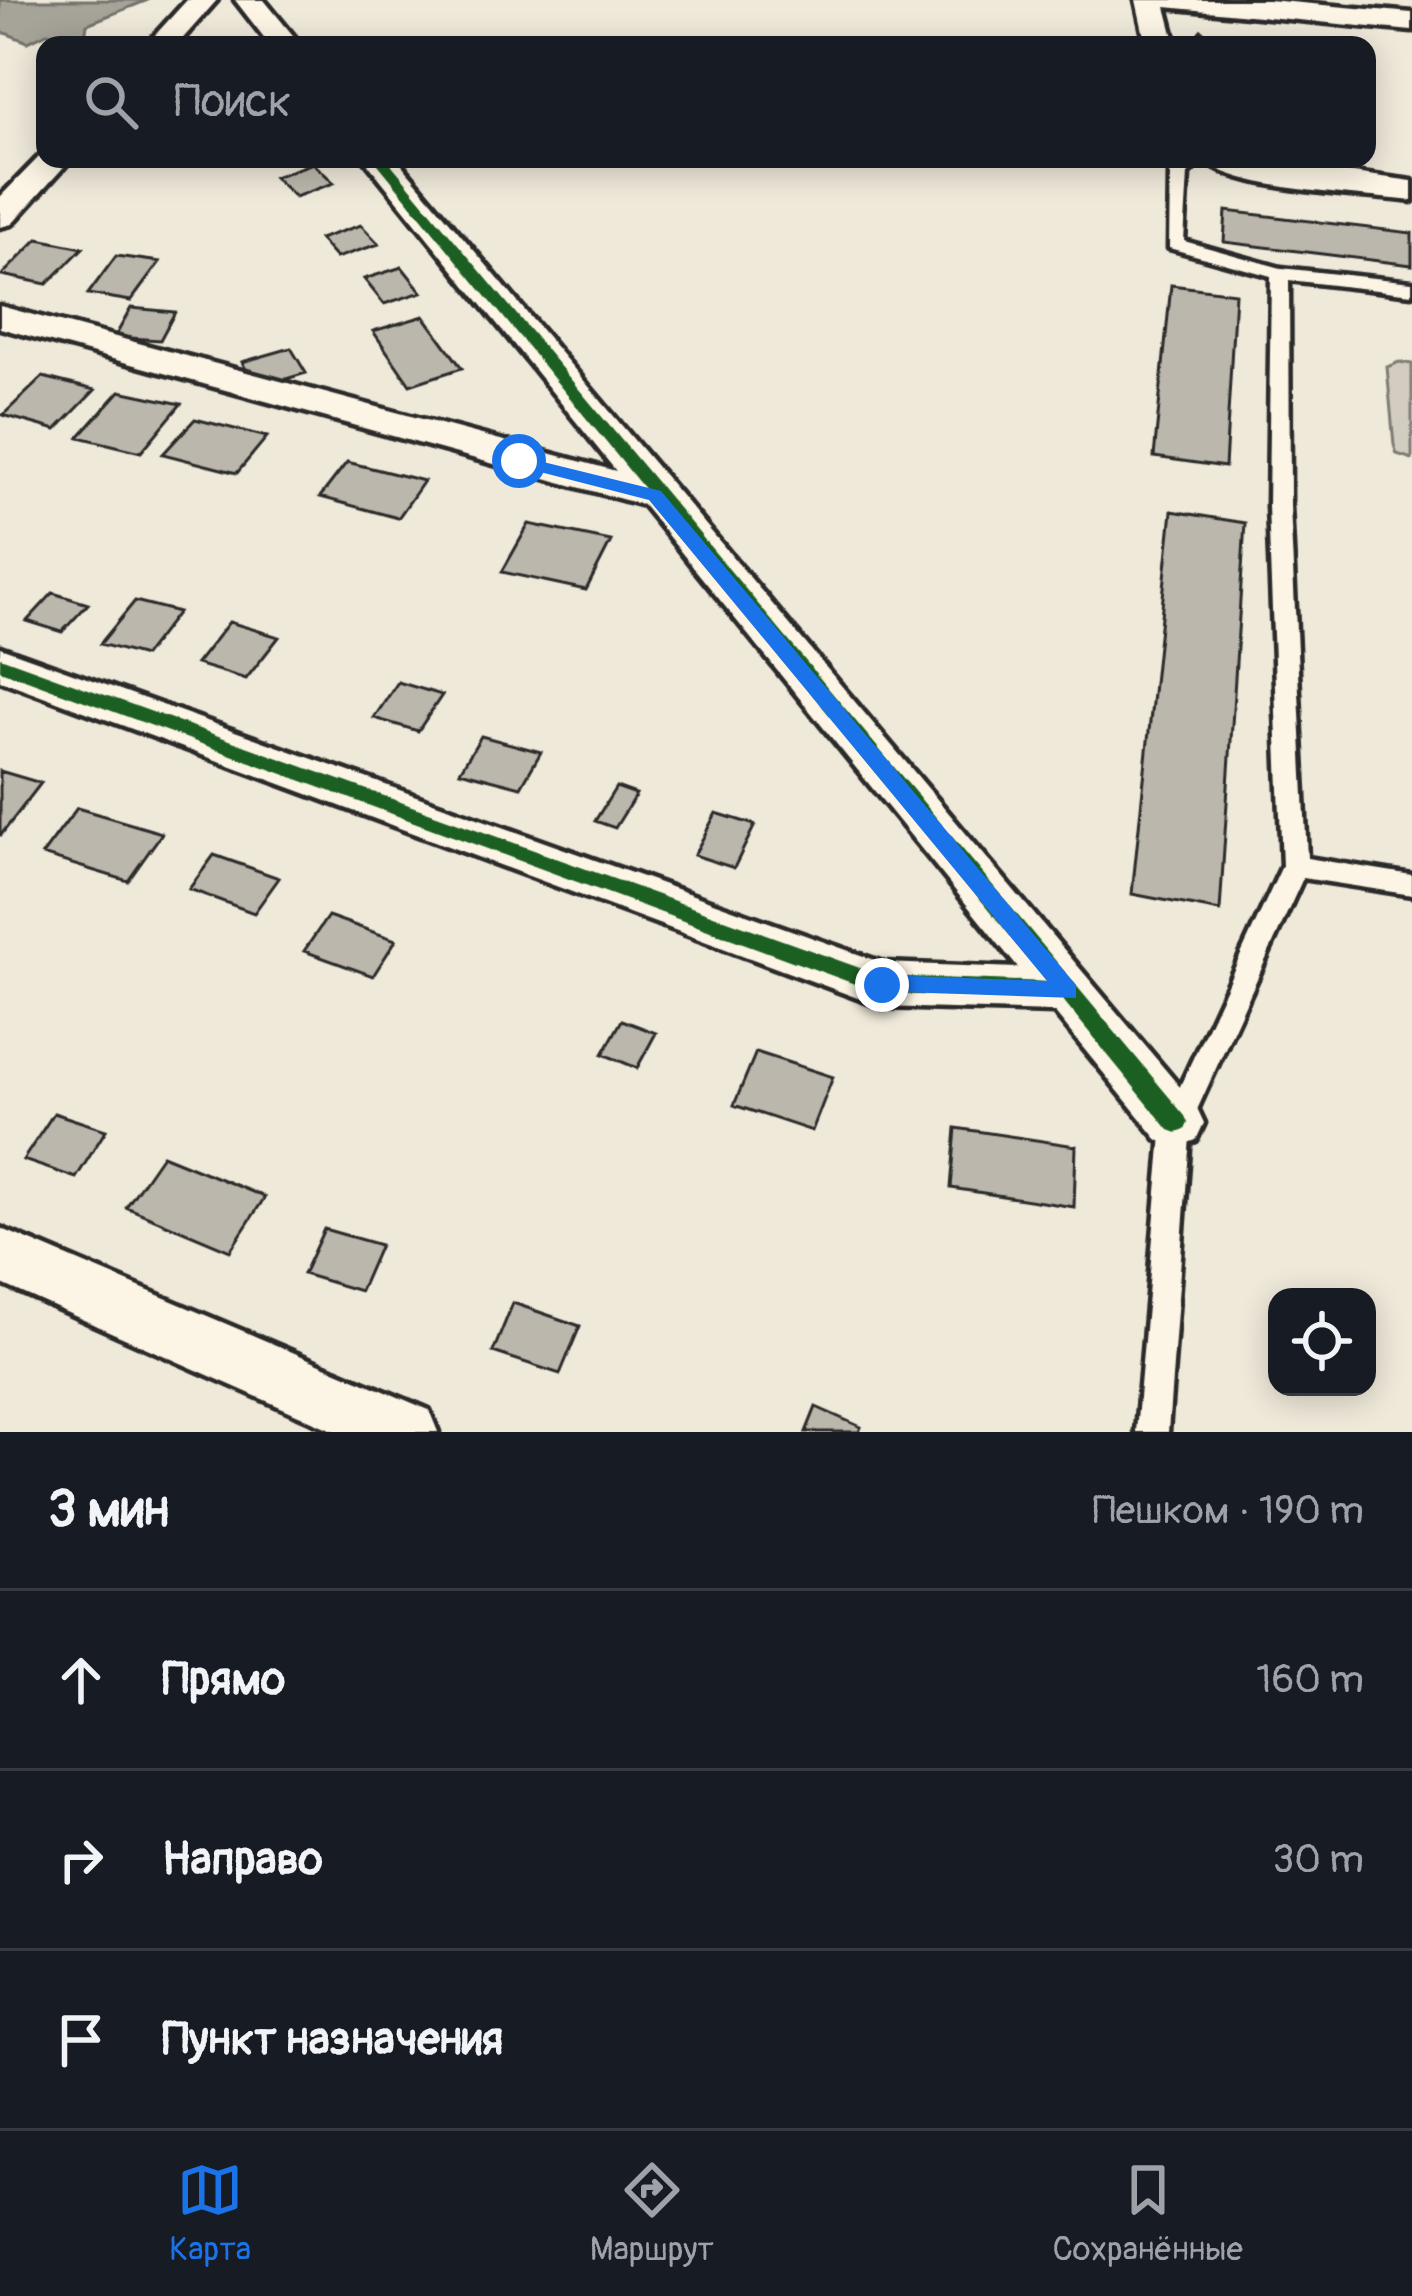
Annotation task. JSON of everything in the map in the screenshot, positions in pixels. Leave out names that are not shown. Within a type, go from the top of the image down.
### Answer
[{"type":"street","points":[[169,36],[203,0]]},
{"type":"street","points":[[250,0],[279,36]]},
{"type":"street","points":[[1150,0],[1159,36]]},
{"type":"street","points":[[1174,0],[1412,22]]},
{"type":"street","points":[[2,213],[46,168]]},
{"type":"street","points":[[387,168],[1177,1123]]},
{"type":"street","points":[[1245,168],[1412,191]]},
{"type":"street","points":[[0,317],[655,495]]},
{"type":"street","points":[[0,663],[882,985],[1068,991]]},
{"type":"street","points":[[0,1255],[407,1432]]},
{"type":"lane","points":[[1183,168],[1178,172],[1175,244],[1280,273],[1412,288]]},
{"type":"lane","points":[[1152,1432],[1177,1123],[1295,866],[1279,506],[1280,273]]},
{"type":"lane","points":[[1295,866],[1412,885]]},
{"type":"shaded area","points":[[0,0],[148,0],[87,24],[85,36],[47,33],[28,42],[0,31]]},
{"type":"shaded area","points":[[1412,364],[1412,459],[1397,454],[1394,445],[1387,367]]},
{"type":"building","points":[[299,168],[318,168],[334,183],[295,197],[274,177]]},
{"type":"building","points":[[1226,211],[1412,233],[1412,265],[1224,242]]},
{"type":"building","points":[[361,225],[379,244],[336,258],[319,239]]},
{"type":"building","points":[[38,239],[83,248],[47,284],[2,275]]},
{"type":"building","points":[[116,256],[160,262],[131,301],[88,294]]},
{"type":"building","points":[[402,267],[422,292],[384,304],[364,279]]},
{"type":"building","points":[[1171,285],[1235,293],[1225,467],[1154,457]]},
{"type":"building","points":[[131,308],[175,312],[160,340],[115,337]]},
{"type":"building","points":[[424,316],[462,368],[410,385],[373,331]]},
{"type":"building","points":[[291,348],[306,373],[256,388],[242,362]]},
{"type":"building","points":[[43,377],[95,390],[56,430],[3,415]]},
{"type":"building","points":[[120,391],[181,404],[141,452],[79,437]]},
{"type":"building","points":[[195,419],[267,437],[237,473],[163,454]]},
{"type":"building","points":[[347,462],[424,481],[398,518],[320,497]]},
{"type":"building","points":[[1172,511],[1245,523],[1220,911],[1132,894]]},
{"type":"building","points":[[529,524],[611,541],[586,590],[502,572]]},
{"type":"building","points":[[53,593],[88,604],[62,632],[27,621]]},
{"type":"building","points":[[135,601],[178,612],[144,656],[100,644]]},
{"type":"building","points":[[229,622],[279,637],[246,679],[196,664]]},
{"type":"building","points":[[398,682],[442,695],[418,731],[374,718]]},
{"type":"building","points":[[481,736],[541,752],[521,787],[460,771]]},
{"type":"building","points":[[0,771],[41,783],[1,835],[0,835]]},
{"type":"building","points":[[616,787],[636,794],[615,828],[595,821]]},
{"type":"building","points":[[77,808],[162,833],[128,881],[42,855]]},
{"type":"building","points":[[716,813],[755,825],[734,868],[694,855]]},
{"type":"building","points":[[214,855],[279,878],[254,913],[189,889]]},
{"type":"building","points":[[328,916],[396,940],[373,976],[304,951]]},
{"type":"building","points":[[622,1020],[656,1033],[637,1068],[603,1054]]},
{"type":"building","points":[[756,1052],[833,1077],[812,1131],[734,1105]]},
{"type":"building","points":[[54,1113],[106,1130],[76,1178],[23,1160]]},
{"type":"building","points":[[956,1128],[1076,1146],[1074,1207],[951,1188]]},
{"type":"building","points":[[162,1155],[265,1197],[230,1251],[126,1207]]},
{"type":"building","points":[[324,1229],[380,1245],[360,1291],[303,1274]]},
{"type":"building","points":[[513,1303],[580,1326],[560,1374],[493,1352]]},
{"type":"building","points":[[816,1407],[861,1427],[859,1432],[806,1432]]},
{"type":"cycle path","points":[[387,168],[1177,1123]]},
{"type":"cycle path","points":[[0,663],[882,985],[1068,991]]},
{"type":"route","points":[[519,461],[655,495],[1068,991],[882,985]]}]
